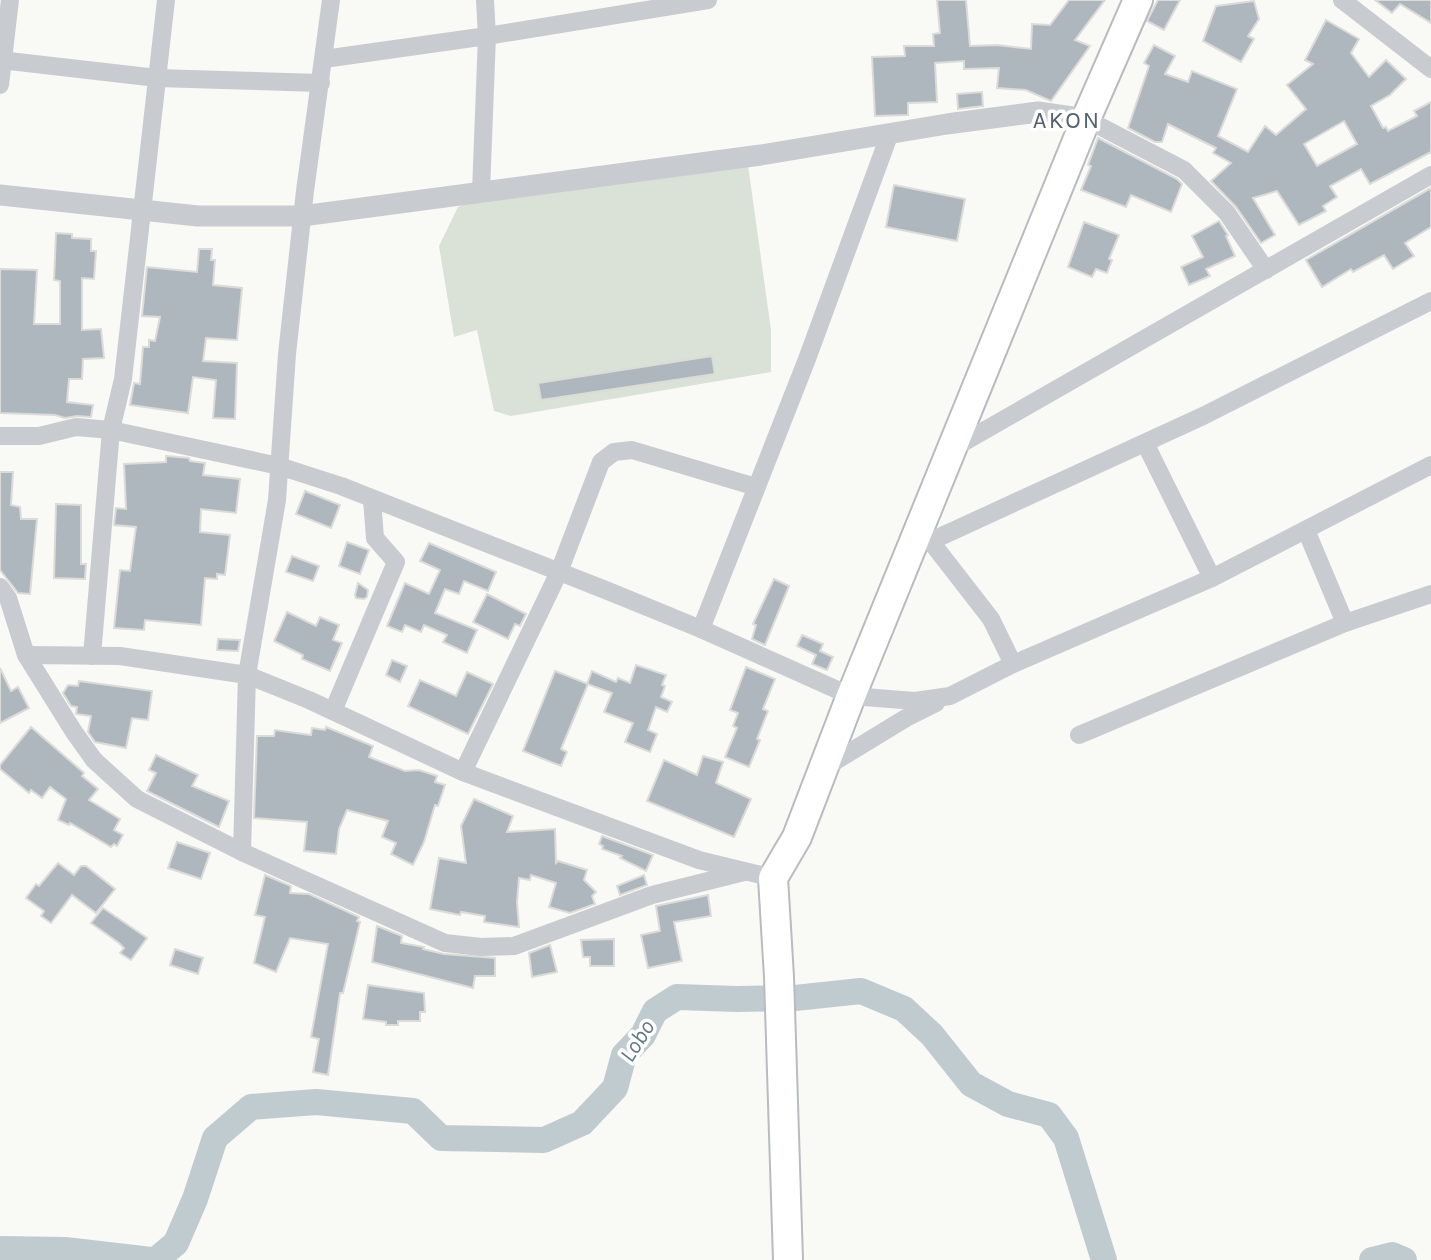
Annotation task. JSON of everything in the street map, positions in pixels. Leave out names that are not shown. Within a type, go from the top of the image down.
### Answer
[{"type":"highway","points":[[788,1260],[779,977],[773,878],[797,837],[851,695],[926,535],[953,449],[1086,119],[1138,0]]},
{"type":"street","points":[[0,85],[10,0]]},
{"type":"street","points":[[92,656],[111,430],[122,379],[166,0]]},
{"type":"street","points":[[242,852],[247,675],[277,500],[287,355],[302,216],[331,0]]},
{"type":"street","points":[[481,191],[487,36],[485,0]]},
{"type":"street","points":[[324,59],[708,0]]},
{"type":"street","points":[[1342,0],[1431,69]]},
{"type":"street","points":[[2,60],[157,78],[320,83]]},
{"type":"street","points":[[0,195],[198,216],[302,216],[761,155],[1038,112],[1086,119],[1184,170],[1227,213],[1266,270]]},
{"type":"street","points":[[701,629],[807,359],[890,133]]},
{"type":"street","points":[[953,449],[1431,175]]},
{"type":"street","points":[[1013,664],[991,619],[926,535],[1145,443],[1431,301]]},
{"type":"street","points":[[0,436],[39,436],[76,426],[111,430],[279,466],[559,572],[701,629],[851,695],[915,701],[950,696]]},
{"type":"street","points":[[1145,443],[1212,578]]},
{"type":"street","points":[[463,772],[559,572],[601,462],[614,452],[632,450],[756,487]]},
{"type":"street","points":[[821,770],[906,718],[1013,664],[1212,578],[1431,465]]},
{"type":"street","points":[[332,711],[396,562],[375,538],[372,499]]},
{"type":"street","points":[[1306,530],[1345,624]]},
{"type":"street","points":[[0,587],[8,598],[26,655],[74,732],[94,760],[137,799],[242,852],[445,943],[481,947],[514,946],[652,895],[744,873]]},
{"type":"street","points":[[1079,735],[1345,624],[1431,594]]},
{"type":"street","points":[[26,655],[120,656],[247,675],[463,772],[688,856],[744,873],[773,878]]},
{"type":"shaded area","points":[[748,165],[771,330],[771,372],[511,416],[494,411],[477,330],[454,337],[439,246],[458,207],[485,195]]},
{"type":"building","points":[[937,0],[966,0],[970,46],[997,45],[1031,49],[1032,24],[1050,25],[1069,0],[1105,0],[1075,40],[1090,46],[1051,101],[1026,90],[997,88],[999,68],[964,69],[964,61],[935,63],[937,102],[908,103],[908,115],[875,116],[872,57],[905,56],[904,46],[934,46],[933,34],[940,33]]},
{"type":"building","points":[[1158,0],[1180,0],[1164,30],[1147,21]]},
{"type":"building","points":[[1375,0],[1431,0],[1431,23],[1400,4],[1392,13]]},
{"type":"building","points":[[1254,1],[1259,19],[1248,36],[1254,39],[1241,62],[1203,41],[1216,6]]},
{"type":"building","points":[[1326,20],[1359,39],[1351,53],[1369,77],[1386,60],[1406,79],[1390,95],[1371,106],[1383,128],[1386,127],[1388,131],[1417,116],[1414,111],[1431,102],[1431,152],[1370,184],[1361,169],[1330,186],[1337,197],[1323,206],[1326,211],[1299,225],[1277,191],[1253,198],[1275,235],[1261,243],[1236,207],[1211,181],[1231,163],[1213,153],[1216,148],[1168,124],[1162,142],[1155,142],[1128,128],[1149,66],[1144,63],[1154,45],[1175,56],[1165,74],[1188,82],[1192,71],[1237,89],[1218,136],[1248,152],[1265,126],[1276,135],[1306,109],[1287,85],[1313,64],[1305,60]],"holes":[[[1344,121],[1357,144],[1317,166],[1304,144]]]},
{"type":"building","points":[[982,92],[983,106],[958,109],[957,94]]},
{"type":"building","points":[[1098,138],[1182,184],[1171,212],[1131,195],[1126,207],[1081,190]]},
{"type":"building","points":[[894,185],[965,199],[957,241],[886,227]]},
{"type":"building","points":[[1431,188],[1431,227],[1405,243],[1414,256],[1393,269],[1384,255],[1353,272],[1351,269],[1322,287],[1306,260]]},
{"type":"building","points":[[1219,221],[1228,235],[1226,236],[1235,256],[1206,269],[1210,276],[1189,285],[1181,267],[1203,257],[1192,236]]},
{"type":"building","points":[[1084,222],[1119,235],[1109,259],[1112,260],[1107,273],[1096,269],[1092,277],[1068,267]]},
{"type":"building","points":[[56,233],[72,234],[72,238],[91,239],[91,251],[96,251],[94,279],[82,278],[82,330],[101,329],[104,358],[83,359],[82,379],[69,379],[67,402],[93,405],[91,417],[65,418],[55,415],[0,413],[0,269],[37,270],[34,324],[60,324],[60,281],[54,280]]},
{"type":"building","points":[[199,249],[212,249],[211,260],[215,260],[213,285],[242,288],[237,340],[206,338],[203,361],[237,363],[235,419],[213,418],[216,380],[193,377],[188,413],[130,405],[134,383],[140,384],[143,347],[149,347],[149,340],[155,341],[160,317],[142,316],[147,267],[197,272]]},
{"type":"building","points":[[712,356],[715,374],[541,400],[538,383]]},
{"type":"building","points":[[166,456],[205,463],[203,475],[240,479],[236,513],[201,509],[200,532],[230,535],[225,575],[217,574],[217,579],[205,578],[201,625],[145,620],[144,630],[114,628],[120,570],[130,571],[136,527],[114,525],[116,508],[126,509],[124,464],[166,462]]},
{"type":"building","points":[[0,472],[13,472],[11,505],[20,507],[21,519],[37,519],[30,594],[18,593],[0,570]]},
{"type":"building","points":[[305,491],[340,505],[331,528],[296,514]]},
{"type":"building","points":[[56,504],[81,505],[81,564],[86,564],[85,579],[54,578]]},
{"type":"building","points":[[347,542],[369,550],[360,574],[339,566]]},
{"type":"building","points":[[429,543],[496,572],[488,591],[464,581],[459,594],[445,589],[435,613],[477,630],[467,653],[443,642],[447,635],[424,625],[421,632],[405,625],[402,632],[387,626],[405,583],[429,594],[440,570],[420,561]]},
{"type":"building","points":[[292,556],[319,566],[313,581],[286,572]]},
{"type":"building","points":[[774,579],[789,586],[765,645],[752,639],[756,625],[753,624]]},
{"type":"building","points":[[358,583],[368,590],[364,599],[356,598]]},
{"type":"building","points":[[487,594],[526,614],[520,626],[515,624],[508,639],[473,622]]},
{"type":"building","points":[[287,612],[316,626],[320,617],[339,625],[333,640],[342,643],[330,671],[302,659],[303,655],[274,641]]},
{"type":"building","points":[[802,635],[823,644],[820,651],[833,657],[827,670],[812,664],[816,655],[797,646]]},
{"type":"building","points":[[218,639],[240,640],[238,651],[217,650]]},
{"type":"building","points":[[392,660],[407,666],[400,682],[386,675]]},
{"type":"building","points":[[636,665],[666,675],[661,697],[672,702],[667,712],[656,707],[648,730],[657,734],[650,752],[625,742],[633,723],[604,712],[612,693],[587,684],[592,671],[616,682],[618,678],[630,683]]},
{"type":"building","points":[[746,667],[775,679],[763,709],[768,711],[749,767],[725,757],[737,728],[733,726],[738,713],[730,710]]},
{"type":"building","points":[[0,668],[11,691],[18,687],[29,708],[0,723]]},
{"type":"building","points":[[555,671],[588,684],[561,749],[567,752],[561,766],[523,751]]},
{"type":"building","points":[[467,672],[493,684],[468,734],[408,706],[420,680],[456,696]]},
{"type":"building","points":[[79,681],[152,691],[148,720],[132,718],[126,748],[95,742],[88,732],[91,716],[76,714],[77,707],[71,706],[63,693],[68,685],[78,686]]},
{"type":"building","points":[[31,727],[84,773],[82,776],[98,789],[89,800],[120,819],[114,830],[123,835],[117,846],[114,844],[111,847],[70,823],[69,825],[58,820],[66,799],[50,787],[42,798],[31,790],[29,793],[0,769],[0,765]]},
{"type":"building","points":[[326,727],[373,746],[369,757],[405,771],[419,770],[437,776],[435,782],[445,785],[413,865],[391,854],[396,843],[382,837],[388,821],[347,810],[339,829],[336,854],[304,851],[307,822],[254,818],[257,736],[274,736],[275,730],[311,735],[312,728],[325,730]]},
{"type":"building","points":[[156,755],[198,775],[192,786],[229,801],[219,827],[147,791],[156,773],[149,770]]},
{"type":"building","points":[[703,756],[723,762],[716,783],[751,799],[734,837],[647,801],[664,760],[697,775]]},
{"type":"building","points":[[474,799],[513,816],[507,832],[555,829],[556,863],[558,861],[587,870],[584,880],[596,892],[592,896],[595,904],[570,913],[549,907],[556,883],[531,875],[530,880],[519,878],[519,927],[484,922],[485,916],[461,912],[460,915],[430,909],[439,858],[466,863],[461,826]]},
{"type":"building","points":[[602,836],[653,855],[646,871],[620,858],[622,856],[602,849],[603,846],[599,844]]},
{"type":"building","points":[[177,842],[210,853],[201,879],[168,868]]},
{"type":"building","points":[[58,863],[74,875],[81,866],[86,866],[115,889],[96,913],[72,895],[51,923],[41,916],[44,911],[26,898]]},
{"type":"building","points":[[265,875],[291,886],[290,893],[309,894],[359,917],[343,993],[340,993],[328,1075],[313,1072],[319,1039],[311,1037],[328,944],[290,938],[276,972],[254,963],[265,917],[255,915]]},
{"type":"building","points":[[644,875],[647,885],[620,895],[617,886]]},
{"type":"building","points":[[708,895],[711,916],[674,922],[682,961],[648,968],[641,935],[660,931],[656,906]]},
{"type":"building","points":[[103,908],[147,938],[131,960],[120,953],[124,948],[119,943],[91,923]]},
{"type":"building","points":[[377,926],[402,936],[401,943],[424,947],[423,949],[444,954],[495,958],[495,976],[475,976],[473,988],[372,962]]},
{"type":"building","points":[[614,939],[614,966],[590,966],[590,957],[583,957],[581,940]]},
{"type":"building","points":[[550,945],[557,972],[532,977],[529,953]]},
{"type":"building","points":[[175,949],[203,958],[198,974],[170,965]]},
{"type":"building","points":[[368,985],[424,993],[425,1012],[420,1012],[420,1021],[398,1021],[398,1025],[386,1025],[386,1022],[363,1019]]},
{"type":"waterway","name":"Lobo","points":[[156,1260],[176,1243],[195,1199],[215,1138],[251,1107],[316,1102],[413,1111],[441,1138],[544,1140],[582,1123],[615,1088],[624,1055],[643,1035],[655,1011],[677,997],[795,998],[861,991],[904,1009],[932,1035],[971,1084],[1008,1104],[1049,1115],[1066,1138],[1104,1260]]},
{"type":"waterway","name":"Lobo","points":[[0,1249],[65,1250],[151,1260]]},
{"type":"waterway","name":"Lobo","points":[[1372,1260],[1392,1255],[1404,1260]]},
{"type":"district","name":"AKON","points":[[1067,120]]}]
